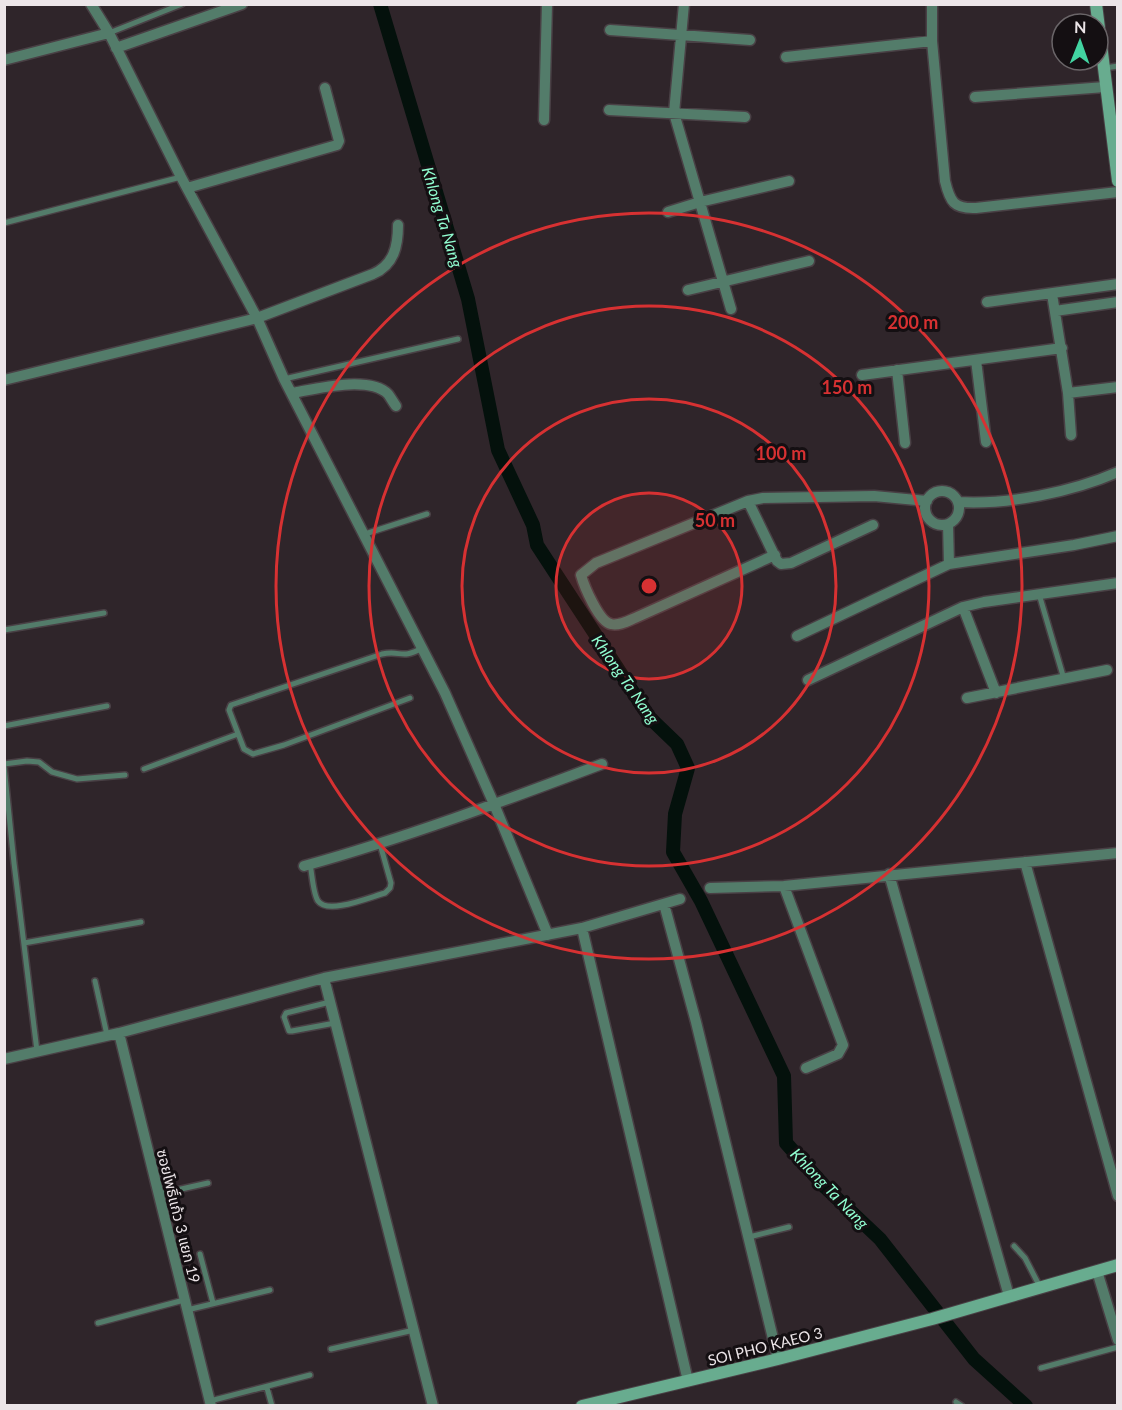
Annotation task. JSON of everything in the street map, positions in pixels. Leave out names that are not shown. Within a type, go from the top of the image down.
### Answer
[{"type":"street","points":[[91,4],[109,33],[181,177],[257,318],[284,379],[445,693],[548,935]]},
{"type":"street","points":[[116,48],[242,4]]},
{"type":"street","points":[[544,120],[547,4]]},
{"type":"street","points":[[684,4],[674,113],[731,309]]},
{"type":"street","points":[[932,4],[932,41],[945,181],[953,202],[962,208],[976,208],[1118,192]]},
{"type":"street","points":[[610,30],[750,40]]},
{"type":"street","points":[[4,60],[109,33]]},
{"type":"street","points":[[786,57],[932,41]]},
{"type":"street","points":[[1103,72],[1118,181]]},
{"type":"street","points":[[975,97],[1105,87]]},
{"type":"street","points":[[187,188],[336,145],[339,141],[337,129],[325,88]]},
{"type":"street","points":[[609,110],[745,117]]},
{"type":"street","points":[[668,212],[700,202],[789,182]]},
{"type":"street","points":[[4,380],[257,318],[384,269],[392,260],[398,240],[398,225]]},
{"type":"street","points":[[688,290],[809,261]]},
{"type":"street","points":[[987,302],[1118,284]]},
{"type":"street","points":[[1052,294],[1062,348],[1071,435]]},
{"type":"street","points":[[1055,311],[1118,302]]},
{"type":"street","points":[[862,375],[1062,348]]},
{"type":"street","points":[[976,360],[987,442]]},
{"type":"street","points":[[897,370],[905,443]]},
{"type":"street","points":[[292,393],[340,385],[376,387],[387,393],[396,406]]},
{"type":"street","points":[[1068,393],[1118,387]]},
{"type":"street","points":[[958,502],[981,504],[1009,500],[1089,485],[1118,472]]},
{"type":"street","points":[[943,491],[955,496],[958,502],[958,515],[948,524],[942,525],[930,519],[927,514],[927,501],[936,492],[943,491]]},
{"type":"street","points":[[775,555],[635,618],[613,625],[607,623],[599,615],[581,574],[596,563],[748,501],[763,498],[874,496],[927,501]]},
{"type":"street","points":[[748,501],[781,564],[791,563],[873,525]]},
{"type":"street","points":[[948,524],[949,564]]},
{"type":"street","points":[[797,636],[949,564],[1118,536]]},
{"type":"street","points":[[808,680],[963,607],[1118,583]]},
{"type":"street","points":[[963,607],[996,693]]},
{"type":"street","points":[[967,698],[1107,670]]},
{"type":"street","points":[[307,865],[380,844],[602,764]]},
{"type":"street","points":[[710,888],[784,886],[1118,853]]},
{"type":"street","points":[[1025,862],[1118,1196]]},
{"type":"street","points":[[889,874],[1009,1296]]},
{"type":"street","points":[[784,886],[843,1045],[837,1054],[806,1068]]},
{"type":"street","points":[[4,1059],[119,1033],[324,978],[582,928],[680,899]]},
{"type":"street","points":[[664,904],[696,1022],[778,1359]]},
{"type":"street","points":[[582,928],[688,1381]]},
{"type":"street","points":[[324,978],[433,1406]]},
{"type":"street","name":"ซอยโพธิ์แก้ว 3 แยก 19","points":[[119,1033],[210,1403]]},
{"type":"street","name":"SOI PHO KAEO 3","points":[[582,1406],[932,1319],[1118,1265]]},
{"type":"street","points":[[1097,1271],[1118,1340]]},
{"type":"lane","points":[[109,33],[182,4]]},
{"type":"lane","points":[[4,223],[181,177]]},
{"type":"lane","points":[[284,379],[458,339]]},
{"type":"lane","points":[[365,534],[427,514]]},
{"type":"lane","points":[[1039,594],[1064,679]]},
{"type":"lane","points":[[4,630],[104,613]]},
{"type":"lane","points":[[410,698],[284,745],[253,754],[244,749],[229,710],[231,705],[382,654],[393,652],[410,655],[422,648]]},
{"type":"lane","points":[[4,726],[107,706]]},
{"type":"lane","points":[[144,769],[238,734]]},
{"type":"lane","points":[[37,1052],[4,765],[27,761],[39,762],[52,772],[77,778],[125,775]]},
{"type":"lane","points":[[307,865],[318,901],[325,907],[337,907],[385,893],[390,888],[391,883],[380,844]]},
{"type":"lane","points":[[24,943],[141,922]]},
{"type":"lane","points":[[95,981],[107,1035]]},
{"type":"lane","points":[[330,1002],[286,1013],[285,1022],[289,1031],[335,1023]]},
{"type":"lane","points":[[159,1194],[208,1183]]},
{"type":"lane","points":[[747,1237],[789,1227]]},
{"type":"lane","points":[[1014,1246],[1025,1258],[1040,1287]]},
{"type":"lane","points":[[200,1254],[213,1303]]},
{"type":"lane","points":[[98,1323],[186,1305],[213,1303],[270,1290]]},
{"type":"lane","points":[[331,1349],[414,1330]]},
{"type":"lane","points":[[1041,1368],[1118,1347]]},
{"type":"lane","points":[[210,1403],[310,1375]]},
{"type":"lane","points":[[267,1388],[272,1406]]},
{"type":"waterway","name":"Khlong Ta Nang","points":[[380,4],[468,299],[498,450],[533,525],[537,545],[650,718],[677,744],[688,768],[675,814],[673,852],[701,901],[784,1076],[786,1143],[826,1188],[880,1239],[974,1359],[1026,1406]]}]
